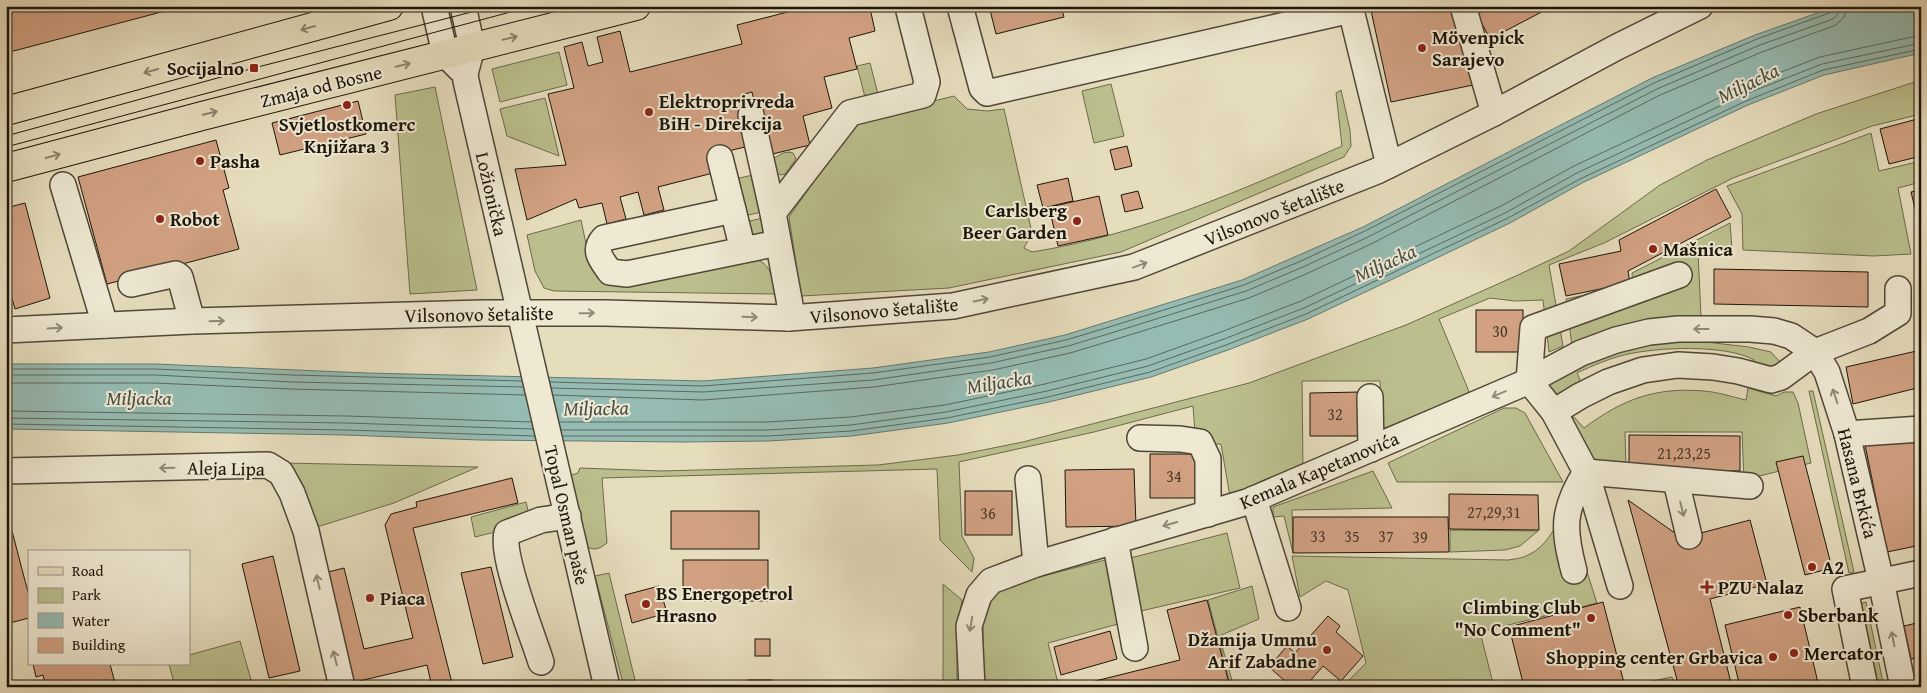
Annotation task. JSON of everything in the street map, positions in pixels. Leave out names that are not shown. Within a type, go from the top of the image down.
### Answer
[{"type":"main road","points":[[6,111],[389,6]]},
{"type":"main road","name":"Zmaja od Bosne","points":[[6,168],[202,116],[636,6]]},
{"type":"street","points":[[434,6],[445,54],[465,74]]},
{"type":"street","name":"Ložionička","points":[[462,6],[472,48],[465,74],[521,313]]},
{"type":"street","points":[[960,6],[982,88],[987,93],[1351,8],[1389,165]]},
{"type":"street","points":[[1463,6],[1494,113]]},
{"type":"street","name":"Vilsonovo šetalište","points":[[6,330],[192,321],[521,313],[605,313],[789,318],[953,306],[1134,267],[1389,165],[1700,6]]},
{"type":"street","points":[[773,213],[850,113],[918,98],[923,95],[927,82],[909,11]]},
{"type":"street","points":[[751,115],[773,213],[791,310],[789,318]]},
{"type":"street","points":[[720,158],[743,250]]},
{"type":"street","points":[[63,185],[105,325]]},
{"type":"street","points":[[733,210],[604,238],[599,244],[600,257],[610,272],[627,274],[778,242]]},
{"type":"street","points":[[131,284],[176,274],[180,277],[192,321]]},
{"type":"street","points":[[1620,586],[1586,472],[1554,412],[1529,381],[1533,328],[1678,275]]},
{"type":"street","points":[[1554,412],[1608,382],[1643,370],[1678,365],[1738,371],[1771,380],[1781,377],[1815,352],[1868,332],[1898,313],[1900,302],[1898,289]]},
{"type":"street","name":"Topal Osman paše","points":[[521,313],[607,687]]},
{"type":"street","name":"Kemala Kapetanovića","points":[[972,687],[969,626],[979,595],[991,581],[1036,564],[1254,499],[1529,381],[1581,353],[1616,340],[1641,334],[1678,329],[1750,329]]},
{"type":"street","name":"Hasana Brkića","points":[[1750,329],[1791,336],[1815,352],[1827,372],[1847,434],[1881,581],[1902,687]]},
{"type":"street","points":[[1370,397],[1371,449]]},
{"type":"street","points":[[1847,434],[1921,429]]},
{"type":"street","points":[[1140,438],[1180,439],[1200,442],[1208,459],[1208,514]]},
{"type":"street","name":"Aleja Lipa","points":[[6,471],[268,465],[281,473],[292,493],[306,531],[342,687]]},
{"type":"street","points":[[1586,472],[1750,486]]},
{"type":"street","points":[[1574,571],[1565,521],[1575,489],[1586,472]]},
{"type":"street","points":[[1028,479],[1036,564]]},
{"type":"street","points":[[1676,481],[1689,536]]},
{"type":"street","points":[[1254,499],[1288,608]]},
{"type":"street","points":[[541,662],[508,561],[505,540],[507,534],[541,520],[568,516]]},
{"type":"street","points":[[1115,540],[1135,648]]},
{"type":"street","points":[[1865,687],[1845,589],[1921,573]]},
{"type":"green space","points":[[559,52],[567,85],[500,102],[492,69]]},
{"type":"green space","points":[[870,63],[879,98],[866,101],[857,66]]},
{"type":"green space","points":[[1921,80],[1921,114],[1872,126],[1733,178],[1604,243],[1549,265],[1563,346],[1549,352],[1543,300],[1515,301],[1490,298],[1439,319],[1470,394],[1382,429],[1380,381],[1302,381],[1303,469],[1230,497],[1221,444],[1196,445],[1193,406],[1094,432],[959,462],[962,536],[974,558],[972,572],[940,540],[937,469],[602,478],[607,543],[595,549],[584,545],[565,477],[578,473],[580,468],[662,471],[878,465],[958,455],[1023,442],[1249,383],[1406,325],[1569,251],[1660,185],[1707,160],[1816,114]]},
{"type":"green space","points":[[1111,84],[1124,136],[1094,143],[1082,91]]},
{"type":"green space","points":[[435,87],[477,290],[410,294],[395,95]]},
{"type":"green space","points":[[1341,90],[1350,130],[1351,146],[1344,157],[1121,252],[949,288],[801,296],[789,217],[857,120],[954,96],[967,109],[987,111],[1004,109],[1032,233],[1024,248],[1032,252],[1072,244],[1151,223],[1267,179],[1342,146],[1336,93]]},
{"type":"green space","points":[[545,98],[559,156],[507,136],[500,109]]},
{"type":"green space","points":[[1871,133],[1879,171],[1921,161],[1921,182],[1898,188],[1911,254],[1874,256],[1743,250],[1742,214],[1727,186]]},
{"type":"green space","points":[[783,153],[793,153],[796,159],[785,174],[781,175],[776,172],[773,159]]},
{"type":"green space","points":[[753,175],[762,212],[744,216],[735,179]]},
{"type":"green space","points":[[763,218],[763,233],[754,237],[751,235],[745,222]]},
{"type":"green space","points":[[581,220],[590,263],[755,259],[768,268],[772,277],[775,294],[554,291],[544,288],[535,271],[527,235]]},
{"type":"green space","points":[[1730,223],[1732,249],[1698,252],[1701,316],[1664,318],[1572,346],[1566,299],[1633,285],[1632,273]]},
{"type":"green space","points":[[1697,341],[1749,347],[1771,352],[1780,362],[1765,376],[1751,370],[1754,360],[1726,351],[1690,348],[1654,350],[1618,357],[1577,373],[1583,386],[1551,404],[1540,388],[1587,362],[1650,342]]},
{"type":"green space","points":[[1748,388],[1776,396],[1784,392],[1793,392],[1798,403],[1811,463],[1744,480],[1742,432],[1625,432],[1626,469],[1583,468],[1566,426],[1574,417],[1584,428],[1626,402],[1655,393],[1686,390],[1704,391],[1746,400]]},
{"type":"green space","points":[[1809,391],[1813,391],[1854,572],[1849,573]]},
{"type":"green space","points":[[1504,408],[1516,408],[1525,413],[1563,482],[1397,482],[1388,463]]},
{"type":"green space","points":[[283,463],[478,467],[394,503],[320,526],[310,523]]},
{"type":"green space","points":[[1373,471],[1392,508],[1292,510],[1293,553],[1284,516],[1273,517],[1273,507]]},
{"type":"green space","points":[[526,502],[531,523],[475,537],[471,517]]},
{"type":"green space","points":[[1566,507],[1597,603],[1480,632],[1494,687],[1342,687],[1366,663],[1348,590],[1326,581],[1300,597],[1292,556],[1516,559],[1526,556],[1541,547],[1551,534]]},
{"type":"green space","points":[[1450,530],[1538,531],[1520,546],[1505,550],[1450,552]]},
{"type":"green space","points":[[1227,533],[1240,588],[1128,614],[1115,562]]},
{"type":"green space","points":[[1105,560],[1118,624],[1048,643],[1059,687],[983,687],[983,612],[995,593],[1008,585]]},
{"type":"green space","points":[[609,573],[635,680],[623,683],[595,576]]},
{"type":"green space","points":[[943,584],[962,600],[957,632],[957,687],[943,687]]},
{"type":"green space","points":[[1252,586],[1259,619],[1219,636],[1234,687],[1231,687],[1208,600]]},
{"type":"green space","points":[[1866,602],[1884,687],[1876,687],[1858,604]]},
{"type":"green space","points":[[240,641],[253,687],[175,687],[170,666],[190,666],[190,655]]},
{"type":"green space","points":[[1672,677],[1675,687],[1649,687],[1648,682]]},
{"type":"water","name":"Miljacka","points":[[1837,6],[1921,6],[1921,53],[1824,75],[1748,105],[1582,183],[1510,223],[1308,319],[1151,377],[1049,402],[948,423],[852,436],[769,441],[479,440],[345,435],[6,429],[6,364],[155,364],[367,373],[703,381],[873,368],[989,352],[1065,335],[1242,280],[1363,227],[1652,78],[1755,35]]},
{"type":"building","points":[[6,6],[184,6],[6,53]]},
{"type":"building","points":[[222,6],[247,6],[223,12]]},
{"type":"building","name":"Elektroprivreda BiH - Direkcija","points":[[811,6],[865,6],[866,9],[870,8],[875,31],[849,38],[857,69],[824,77],[832,108],[803,116],[810,145],[768,155],[752,92],[741,95],[753,145],[712,155],[717,172],[658,187],[664,210],[644,215],[638,192],[620,197],[626,219],[607,224],[602,203],[579,208],[576,199],[527,220],[515,169],[566,165],[548,94],[574,88],[564,47],[582,42],[588,66],[603,62],[597,37],[620,31],[630,72],[742,44],[737,25]]},
{"type":"building","points":[[989,6],[1061,6],[1064,17],[996,34]]},
{"type":"building","name":"Mövenpick Sarajevo","points":[[1370,6],[1372,12],[1401,6],[1456,6],[1473,85],[1391,102]]},
{"type":"building","points":[[1370,6],[1401,6],[1372,12]]},
{"type":"building","points":[[1492,6],[1553,6],[1490,39],[1477,14]]},
{"type":"building","points":[[358,101],[366,134],[280,155],[272,123]]},
{"type":"building","points":[[1921,118],[1921,156],[1889,164],[1880,129]]},
{"type":"building","name":"Robot","points":[[216,140],[229,188],[223,190],[239,249],[107,284],[78,177]]},
{"type":"building","points":[[1127,146],[1132,166],[1115,170],[1110,150]]},
{"type":"building","points":[[1068,178],[1073,201],[1043,208],[1037,185]]},
{"type":"building","points":[[1716,189],[1731,217],[1628,271],[1630,283],[1566,296],[1559,264],[1621,251],[1619,240]]},
{"type":"building","points":[[1921,190],[1921,233],[1911,192]]},
{"type":"building","points":[[1138,191],[1143,208],[1125,212],[1121,195]]},
{"type":"building","points":[[1099,196],[1108,235],[1058,246],[1049,207]]},
{"type":"building","points":[[25,203],[50,298],[15,309],[11,295],[6,296],[6,267],[9,266],[6,258],[6,208]]},
{"type":"building","points":[[1714,269],[1868,272],[1868,307],[1714,304]]},
{"type":"building","points":[[1476,310],[1523,310],[1523,352],[1476,352]]},
{"type":"building","points":[[1921,350],[1921,387],[1853,404],[1846,367]]},
{"type":"building","points":[[1361,392],[1361,436],[1310,436],[1310,393]]},
{"type":"building","points":[[1915,434],[1921,463],[1921,545],[1887,552],[1865,445]]},
{"type":"building","points":[[1629,435],[1740,436],[1740,471],[1629,470]]},
{"type":"building","points":[[1150,454],[1198,454],[1197,498],[1150,498]]},
{"type":"building","points":[[1803,456],[1832,568],[1805,575],[1776,462]]},
{"type":"building","points":[[1134,469],[1136,526],[1066,527],[1065,470]]},
{"type":"building","points":[[512,478],[518,503],[413,528],[453,687],[432,687],[427,665],[351,683],[324,573],[344,568],[364,649],[413,638],[385,525],[391,514],[417,507],[416,502]]},
{"type":"building","points":[[965,491],[1012,491],[1012,535],[965,535]]},
{"type":"building","points":[[1449,494],[1538,495],[1539,530],[1449,529]]},
{"type":"building","points":[[1628,500],[1682,538],[1750,520],[1767,584],[1710,599],[1732,687],[1679,687]]},
{"type":"building","points":[[6,508],[28,592],[28,618],[6,624]]},
{"type":"building","points":[[671,511],[759,511],[759,549],[671,549]]},
{"type":"building","points":[[1293,517],[1448,517],[1449,552],[1293,553]]},
{"type":"building","points":[[273,556],[300,671],[269,678],[242,564]]},
{"type":"building","points":[[683,560],[768,560],[768,601],[683,601]]},
{"type":"building","points":[[491,567],[513,657],[483,664],[461,573]]},
{"type":"building","name":"BS Energopetrol Hrasno","points":[[659,586],[667,613],[632,623],[625,595]]},
{"type":"building","points":[[1207,600],[1230,687],[1071,687],[1180,660],[1167,610]]},
{"type":"building","points":[[1603,602],[1624,683],[1607,687],[1524,687],[1509,627]]},
{"type":"building","name":"Shopping center Grbavica","points":[[1800,607],[1819,687],[1740,687],[1725,625]]},
{"type":"building","name":"Džamija Ummu Arif Zabadne","points":[[1328,616],[1340,626],[1336,632],[1363,656],[1341,681],[1323,666],[1305,687],[1292,687],[1269,667],[1287,646],[1295,653]]},
{"type":"building","points":[[1921,622],[1921,657],[1911,659],[1904,626]]},
{"type":"building","points":[[1110,631],[1117,659],[1061,675],[1054,647]]},
{"type":"building","points":[[755,639],[770,639],[770,656],[755,656]]},
{"type":"building","points":[[33,666],[111,666],[116,687],[46,687],[43,675],[36,677]]},
{"type":"building","points":[[748,680],[772,680],[772,687],[748,687]]},
{"type":"tram line","points":[[6,136],[254,68],[495,6]]},
{"type":"tram line","points":[[6,147],[533,6]]},
{"type":"place","name":"Mövenpick Sarajevo","points":[[1422,48]]},
{"type":"place","name":"Socijalno","points":[[254,68]]},
{"type":"place","name":"Svjetlostkomerc Knjižara 3","points":[[347,105]]},
{"type":"place","name":"Elektroprivreda BiH - Direkcija","points":[[649,112]]},
{"type":"place","name":"Pasha","points":[[200,161]]},
{"type":"place","name":"Robot","points":[[160,219]]},
{"type":"place","name":"Carlsberg Beer Garden","points":[[1077,221]]},
{"type":"place","name":"Mašnica","points":[[1653,249]]},
{"type":"place","name":"A2","points":[[1812,567]]},
{"type":"place","name":"PZU Nalaz","points":[[1707,587]]},
{"type":"place","name":"Piaca","points":[[370,598]]},
{"type":"place","name":"BS Energopetrol Hrasno","points":[[646,604]]},
{"type":"place","name":"Sberbank","points":[[1788,615]]},
{"type":"place","name":"Climbing Club \"No Comment\"","points":[[1591,618]]},
{"type":"place","name":"Džamija Ummu Arif Zabadne","points":[[1327,650]]},
{"type":"place","name":"Mercator","points":[[1794,653]]},
{"type":"place","name":"Shopping center Grbavica","points":[[1773,657]]}]
